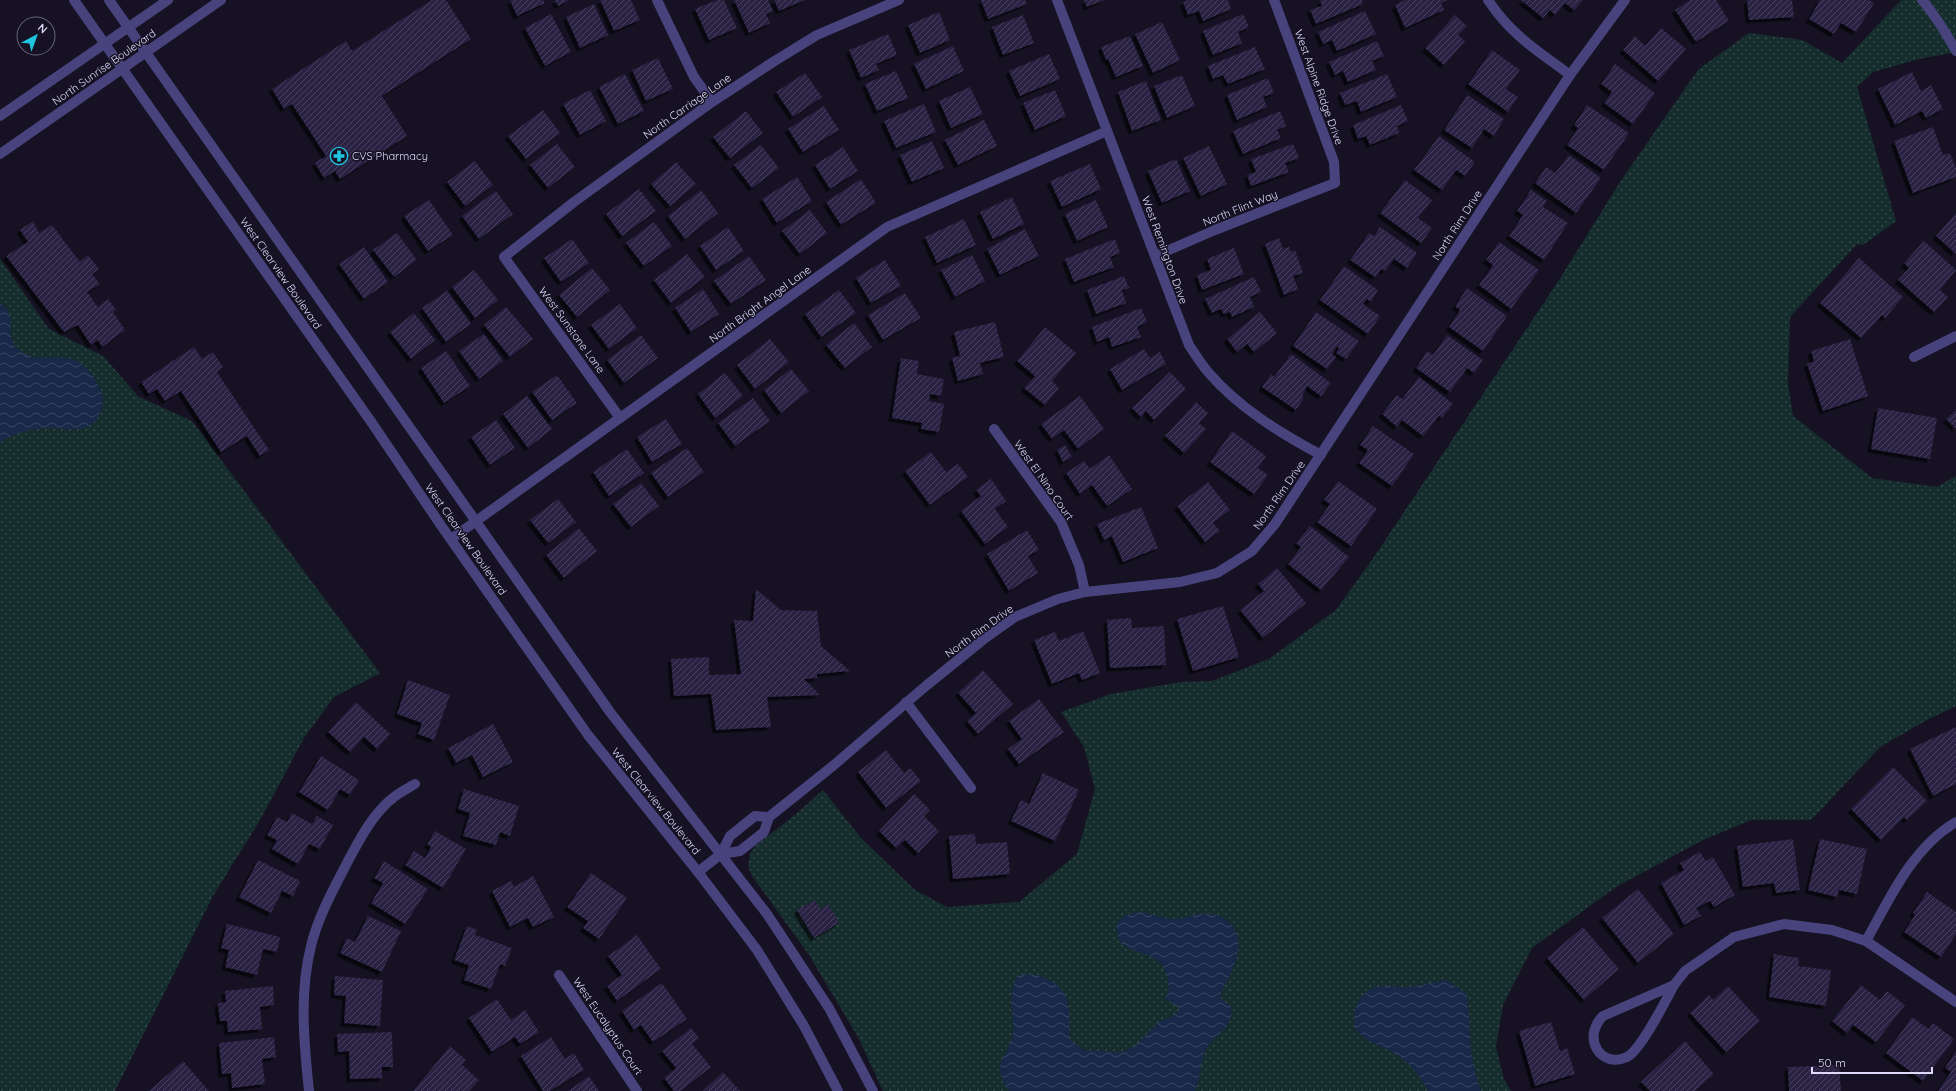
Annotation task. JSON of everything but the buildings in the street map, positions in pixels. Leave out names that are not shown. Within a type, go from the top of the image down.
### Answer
[{"type":"street","name":"West Clearview Boulevard","points":[[74,0],[120,69],[222,209],[252,255],[372,423],[588,735],[698,872],[743,931],[804,1026],[838,1091]]},
{"type":"street","name":"West Clearview Boulevard","points":[[109,0],[474,522],[610,712],[767,914],[829,1008],[873,1091]]},
{"type":"street","name":"North Sunrise Boulevard","points":[[0,116],[168,0]]},
{"type":"street","name":"North Sunrise Boulevard","points":[[0,154],[221,0]]},
{"type":"street","points":[[657,0],[694,77],[712,102]]},
{"type":"street","name":"North Carriage Lane","points":[[504,257],[574,202],[712,102],[817,34],[899,0]]},
{"type":"street","name":"West Remington Drive","points":[[1057,0],[1189,345],[1208,372],[1246,407],[1272,427],[1321,455]]},
{"type":"street","name":"West Alpine Ridge Drive","points":[[1274,0],[1334,162],[1335,183]]},
{"type":"street","points":[[1488,0],[1500,17],[1516,35],[1570,75]]},
{"type":"street","name":"North Rim Drive","points":[[721,854],[740,851],[764,832],[769,817],[834,765],[906,702],[984,639],[1015,617],[1058,598],[1085,592],[1180,582],[1217,573],[1252,551],[1276,524],[1570,75],[1625,0]]},
{"type":"street","points":[[1922,0],[1943,26],[1956,51]]},
{"type":"street","name":"North Bright Angel Lane","points":[[451,539],[887,227],[1107,131]]},
{"type":"street","name":"North Flint Way","points":[[1155,256],[1215,230],[1335,183]]},
{"type":"street","name":"West Sunstone Lane","points":[[504,257],[620,418]]},
{"type":"street","points":[[1914,357],[1956,336]]},
{"type":"street","name":"West El Nino Court","points":[[994,429],[1061,522],[1078,565],[1085,592]]},
{"type":"street","points":[[906,702],[971,788]]},
{"type":"street","points":[[309,1091],[303,1037],[304,989],[311,946],[327,901],[352,852],[378,812],[394,796],[415,784]]},
{"type":"street","name":"North Rim Drive","points":[[698,872],[721,854],[730,836],[755,816],[769,817]]},
{"type":"street","points":[[1866,941],[1904,874],[1933,840],[1956,822]]},
{"type":"street","points":[[1674,985],[1603,1016],[1596,1023],[1592,1036],[1598,1051],[1610,1059],[1627,1057],[1635,1050],[1663,1007],[1674,985],[1685,971],[1734,937],[1784,924],[1832,930],[1866,941],[1956,1002]]},
{"type":"street","name":"West Eucalyptus Court","points":[[559,975],[637,1091]]},
{"type":"green space","points":[[1901,0],[1956,0],[1956,52],[1919,59],[1873,72],[1857,87],[1896,221],[1863,245],[1857,244],[1790,317],[1788,383],[1793,416],[1872,478],[1937,487],[1956,476],[1956,706],[1927,720],[1880,747],[1811,820],[1751,820],[1701,841],[1616,887],[1532,948],[1503,1005],[1496,1047],[1504,1079],[1511,1091],[883,1091],[858,1037],[809,955],[752,876],[748,866],[750,854],[755,846],[795,815],[823,790],[861,838],[915,890],[947,907],[1019,902],[1077,854],[1095,789],[1084,747],[1061,712],[1111,694],[1181,682],[1212,681],[1269,659],[1336,610],[1374,557],[1559,280],[1620,182],[1699,69],[1749,33],[1802,40],[1842,63]]},
{"type":"green space","points":[[0,259],[49,329],[103,356],[139,397],[192,421],[380,673],[334,697],[304,738],[260,820],[213,896],[115,1091],[0,1091]]},
{"type":"water","points":[[0,303],[9,313],[12,339],[14,345],[19,350],[33,357],[65,358],[73,360],[80,363],[91,373],[99,386],[103,400],[100,414],[94,422],[81,428],[43,428],[31,430],[0,442]]},
{"type":"water","points":[[1141,912],[1171,919],[1205,914],[1218,916],[1229,922],[1235,930],[1238,939],[1236,959],[1220,996],[1222,1000],[1230,1005],[1231,1018],[1229,1023],[1205,1051],[1195,1091],[1009,1091],[1003,1081],[1000,1068],[1002,1060],[1012,1039],[1013,1023],[1011,1001],[1014,985],[1018,975],[1024,974],[1045,978],[1061,989],[1068,1003],[1069,1039],[1083,1049],[1084,1052],[1121,1052],[1127,1050],[1137,1044],[1158,1023],[1179,1011],[1179,1008],[1165,998],[1169,987],[1165,970],[1161,963],[1119,941],[1116,926],[1118,922],[1132,913]]},
{"type":"water","points":[[1447,980],[1467,994],[1472,1055],[1481,1091],[1428,1091],[1421,1078],[1407,1063],[1390,1051],[1367,1039],[1355,1029],[1354,1021],[1357,1006],[1364,994],[1369,990],[1376,987],[1385,986],[1417,986]]},
{"type":"place","name":"CVS Pharmacy","points":[[339,156]]}]
